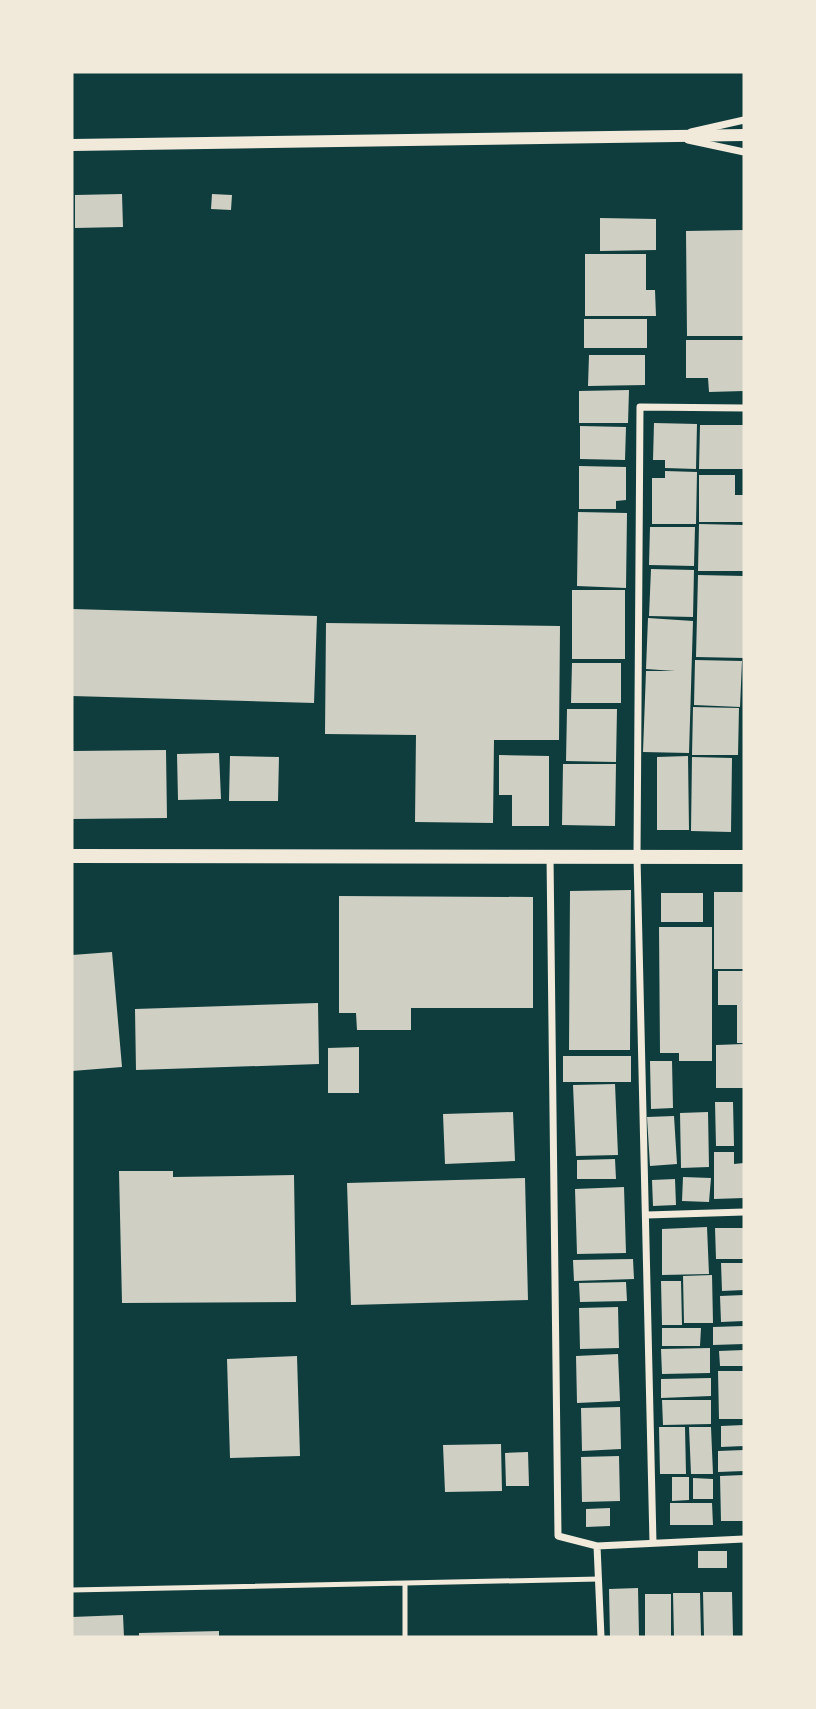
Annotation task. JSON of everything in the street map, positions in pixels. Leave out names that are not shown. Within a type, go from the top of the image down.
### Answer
[{"type":"main road","points":[[72,856],[744,857]]},
{"type":"street","points":[[670,136],[744,120]]},
{"type":"street","points":[[72,145],[744,135]]},
{"type":"street","points":[[670,136],[744,152]]},
{"type":"street","points":[[653,1543],[637,857],[640,407],[744,408]]},
{"type":"street","points":[[550,856],[558,1535],[597,1546],[744,1539]]},
{"type":"street","points":[[647,1214],[744,1212]]},
{"type":"street","points":[[597,1546],[601,1637]]},
{"type":"lane","points":[[72,1590],[598,1580]]},
{"type":"lane","points":[[405,1584],[405,1637]]},
{"type":"building","points":[[122,194],[123,227],[75,228],[75,195]]},
{"type":"building","points":[[212,194],[232,195],[231,210],[211,209]]},
{"type":"building","points":[[600,218],[656,219],[656,250],[600,251]]},
{"type":"building","points":[[744,230],[744,336],[687,336],[686,231]]},
{"type":"building","points":[[585,254],[646,254],[646,290],[655,290],[656,316],[585,316]]},
{"type":"building","points":[[584,319],[647,319],[647,348],[584,348]]},
{"type":"building","points":[[686,340],[744,340],[744,391],[709,392],[708,378],[686,378]]},
{"type":"building","points":[[589,355],[645,355],[645,385],[588,386]]},
{"type":"building","points":[[629,390],[628,423],[579,423],[579,391]]},
{"type":"building","points":[[654,423],[697,424],[696,469],[665,468],[665,460],[653,460]]},
{"type":"building","points":[[700,425],[744,425],[744,469],[699,469]]},
{"type":"building","points":[[580,426],[626,427],[625,460],[580,459]]},
{"type":"building","points":[[579,466],[626,467],[626,500],[616,501],[616,509],[579,509]]},
{"type":"building","points":[[665,471],[697,472],[696,524],[652,524],[652,478],[665,478]]},
{"type":"building","points":[[699,475],[735,475],[735,495],[744,495],[744,522],[699,522]]},
{"type":"building","points":[[578,512],[627,513],[626,588],[577,586]]},
{"type":"building","points":[[699,524],[744,525],[744,571],[698,571]]},
{"type":"building","points":[[650,527],[695,527],[694,566],[649,565]]},
{"type":"building","points":[[651,569],[694,570],[693,617],[649,616]]},
{"type":"building","points":[[698,575],[744,576],[744,658],[696,657]]},
{"type":"building","points":[[572,590],[625,590],[625,659],[572,659]]},
{"type":"building","points":[[72,609],[317,616],[314,703],[72,696]]},
{"type":"building","points":[[648,618],[693,621],[689,753],[643,752],[646,671],[675,671],[646,669]]},
{"type":"building","points":[[326,623],[560,626],[559,740],[494,740],[493,823],[415,822],[416,735],[325,734]]},
{"type":"building","points":[[695,660],[742,661],[740,707],[694,705]]},
{"type":"building","points":[[572,663],[621,663],[621,703],[571,703]]},
{"type":"building","points":[[693,707],[739,708],[738,755],[692,755]]},
{"type":"building","points":[[567,709],[617,709],[616,762],[566,761]]},
{"type":"building","points":[[166,750],[167,818],[72,819],[72,751]]},
{"type":"building","points":[[219,753],[221,799],[178,800],[177,754]]},
{"type":"building","points":[[499,755],[549,756],[549,826],[512,826],[512,795],[499,795]]},
{"type":"building","points":[[230,756],[279,757],[278,801],[229,801]]},
{"type":"building","points":[[688,756],[689,830],[657,830],[657,757]]},
{"type":"building","points":[[692,757],[732,758],[731,832],[691,831]]},
{"type":"building","points":[[563,764],[616,764],[615,826],[562,825]]},
{"type":"building","points":[[631,890],[630,1050],[569,1050],[570,891]]},
{"type":"building","points":[[714,892],[744,892],[744,969],[714,969]]},
{"type":"building","points":[[661,893],[703,893],[703,922],[661,922]]},
{"type":"building","points":[[339,896],[533,897],[533,1008],[411,1008],[411,1030],[357,1030],[356,1013],[339,1013]]},
{"type":"building","points":[[659,927],[712,927],[712,1061],[679,1061],[679,1053],[660,1053]]},
{"type":"building","points":[[112,952],[122,1067],[72,1071],[72,955]]},
{"type":"building","points":[[718,971],[744,971],[744,1043],[737,1043],[737,1005],[718,1005]]},
{"type":"building","points":[[318,1003],[319,1064],[136,1070],[135,1009]]},
{"type":"building","points":[[744,1044],[744,1088],[716,1088],[716,1045]]},
{"type":"building","points":[[359,1047],[359,1093],[328,1093],[328,1048]]},
{"type":"building","points":[[563,1056],[631,1056],[631,1082],[563,1082]]},
{"type":"building","points":[[650,1061],[672,1061],[673,1108],[651,1109]]},
{"type":"building","points":[[615,1084],[618,1155],[576,1156],[573,1085]]},
{"type":"building","points":[[715,1102],[733,1102],[734,1146],[716,1146]]},
{"type":"building","points":[[513,1112],[515,1161],[445,1164],[443,1114]]},
{"type":"building","points":[[708,1112],[709,1167],[681,1168],[680,1113]]},
{"type":"building","points":[[674,1116],[677,1164],[650,1166],[647,1117]]},
{"type":"building","points":[[714,1152],[734,1152],[734,1164],[744,1163],[744,1198],[714,1199]]},
{"type":"building","points":[[615,1159],[616,1179],[577,1179],[577,1160]]},
{"type":"building","points":[[119,1171],[173,1171],[173,1177],[294,1175],[296,1302],[122,1303]]},
{"type":"building","points":[[683,1177],[711,1178],[709,1202],[682,1201]]},
{"type":"building","points":[[525,1178],[528,1300],[351,1305],[347,1183]]},
{"type":"building","points":[[675,1179],[676,1205],[653,1206],[652,1180]]},
{"type":"building","points":[[624,1187],[626,1253],[577,1254],[575,1189]]},
{"type":"building","points":[[707,1227],[709,1274],[662,1275],[662,1229]]},
{"type":"building","points":[[715,1228],[744,1228],[744,1259],[716,1259]]},
{"type":"building","points":[[633,1259],[634,1279],[574,1281],[573,1260]]},
{"type":"building","points":[[721,1263],[744,1263],[744,1290],[722,1291]]},
{"type":"building","points":[[712,1275],[713,1323],[684,1323],[683,1276]]},
{"type":"building","points":[[661,1281],[681,1281],[682,1325],[662,1325]]},
{"type":"building","points":[[626,1282],[627,1301],[580,1302],[579,1283]]},
{"type":"building","points":[[744,1295],[744,1321],[721,1322],[720,1296]]},
{"type":"building","points":[[618,1307],[619,1348],[580,1349],[579,1308]]},
{"type":"building","points":[[744,1326],[744,1344],[713,1345],[713,1327]]},
{"type":"building","points":[[662,1328],[701,1328],[700,1346],[662,1346]]},
{"type":"building","points":[[710,1348],[710,1373],[662,1374],[661,1349]]},
{"type":"building","points":[[744,1350],[744,1366],[720,1366],[719,1351]]},
{"type":"building","points":[[618,1354],[620,1401],[577,1403],[576,1356]]},
{"type":"building","points":[[297,1356],[300,1456],[230,1458],[227,1359]]},
{"type":"building","points":[[718,1371],[744,1371],[744,1419],[719,1419]]},
{"type":"building","points":[[711,1378],[711,1396],[661,1398],[661,1379]]},
{"type":"building","points":[[662,1400],[711,1400],[711,1424],[663,1425]]},
{"type":"building","points":[[620,1407],[621,1449],[582,1451],[581,1408]]},
{"type":"building","points":[[744,1425],[744,1446],[721,1447],[721,1426]]},
{"type":"building","points":[[659,1427],[685,1427],[686,1474],[660,1474]]},
{"type":"building","points":[[689,1427],[711,1427],[713,1474],[691,1474]]},
{"type":"building","points":[[501,1444],[502,1491],[445,1492],[443,1445]]},
{"type":"building","points":[[744,1450],[744,1471],[718,1472],[718,1451]]},
{"type":"building","points":[[528,1452],[529,1486],[506,1486],[505,1453]]},
{"type":"building","points":[[619,1456],[620,1501],[582,1502],[581,1457]]},
{"type":"building","points":[[744,1475],[744,1521],[721,1521],[720,1476]]},
{"type":"building","points":[[672,1477],[689,1477],[689,1500],[672,1501]]},
{"type":"building","points":[[693,1478],[713,1479],[713,1499],[693,1499]]},
{"type":"building","points":[[670,1503],[712,1503],[713,1525],[670,1525]]},
{"type":"building","points":[[610,1508],[610,1526],[586,1527],[586,1509]]},
{"type":"building","points":[[698,1551],[727,1551],[727,1568],[698,1568]]},
{"type":"building","points":[[638,1588],[639,1636],[610,1637],[609,1589]]},
{"type":"building","points":[[703,1592],[732,1592],[733,1636],[704,1636]]},
{"type":"building","points":[[673,1593],[700,1593],[701,1636],[674,1637]]},
{"type":"building","points":[[645,1594],[671,1594],[671,1637],[645,1637]]},
{"type":"building","points":[[123,1615],[124,1637],[72,1637],[72,1617]]},
{"type":"building","points":[[219,1631],[219,1637],[139,1637],[139,1633]]}]
